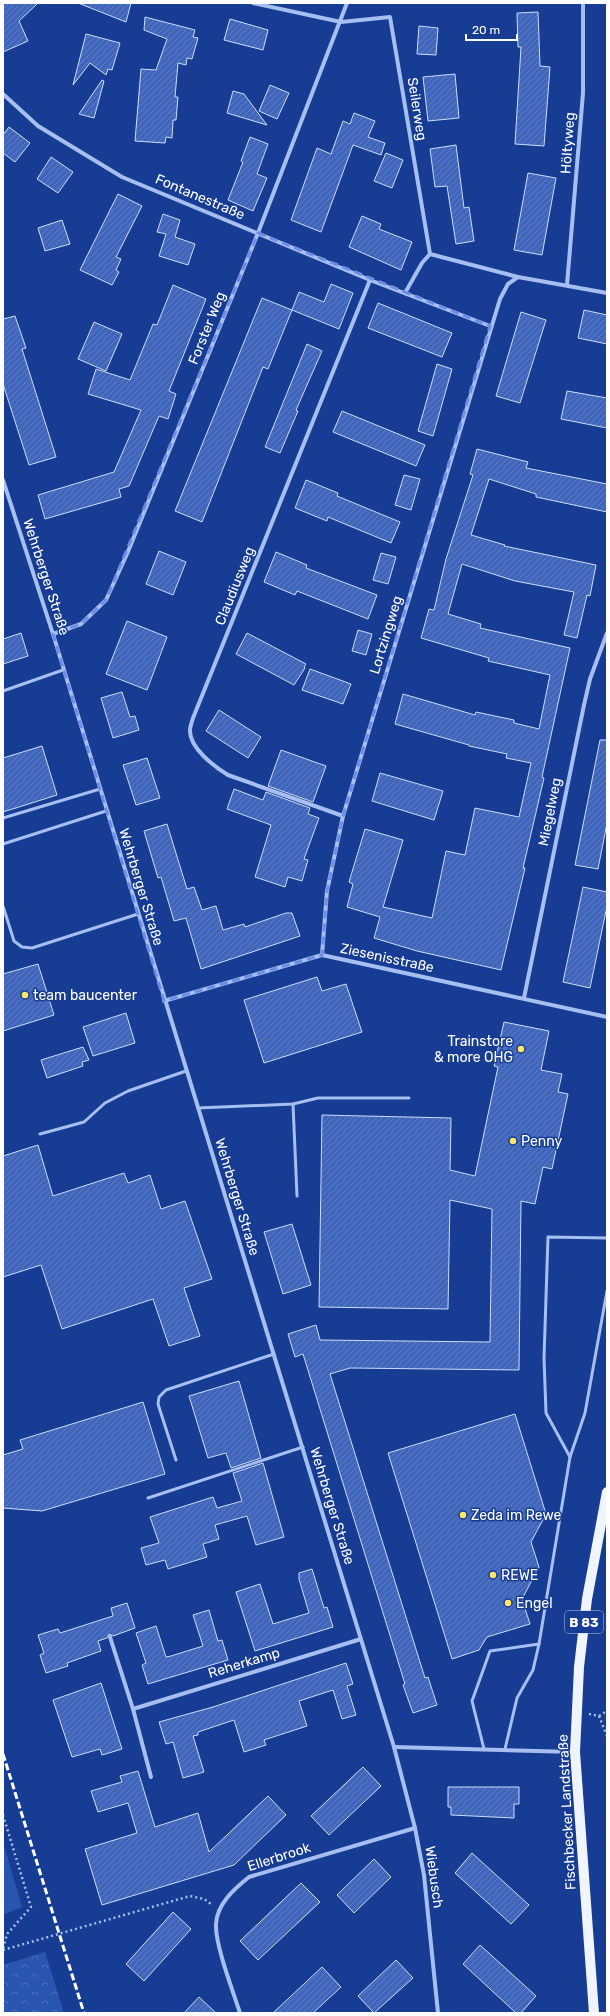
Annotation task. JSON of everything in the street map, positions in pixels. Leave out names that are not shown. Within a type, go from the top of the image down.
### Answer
[{"type":"main road","name":"Fischbecker Landstraße","points":[[594,2013],[575,1752],[579,1667],[587,1599],[607,1492]]},
{"type":"street","points":[[253,3],[341,22]]},
{"type":"street","name":"Forster Weg","points":[[53,634],[81,624],[106,600],[127,554],[258,233],[348,3]]},
{"type":"street","name":"Höltyweg","points":[[567,285],[583,93],[583,3]]},
{"type":"street","name":"Seilerweg","points":[[341,22],[390,17],[430,254]]},
{"type":"street","name":"Fontanestraße","points":[[3,94],[38,126],[122,177],[370,280],[490,326]]},
{"type":"street","points":[[405,293],[422,263],[430,254],[518,277],[607,293]]},
{"type":"street","points":[[490,326],[500,299],[508,284],[518,277]]},
{"type":"street","name":"Claudiusweg","points":[[343,816],[228,775],[210,764],[196,746],[190,732],[196,710],[370,280]]},
{"type":"street","name":"Lortzingweg","points":[[322,955],[327,891],[343,816],[490,326]]},
{"type":"street","name":"Wehrberger Straße","points":[[3,480],[53,634],[394,1747]]},
{"type":"street","name":"Miegelweg","points":[[524,998],[584,705],[590,679],[607,633]]},
{"type":"street","name":"Ziesenisstraße","points":[[164,1000],[322,955],[607,1017]]},
{"type":"street","points":[[110,1637],[133,1708],[151,1777]]},
{"type":"street","name":"Reherkamp","points":[[133,1708],[361,1639]]},
{"type":"street","points":[[394,1747],[484,1748],[575,1752]]},
{"type":"street","name":"Wiebusch","points":[[394,1747],[415,1828],[424,1875],[438,2013]]},
{"type":"street","name":"Ellerbrook","points":[[240,2013],[218,1941],[216,1924],[219,1911],[232,1890],[249,1877],[415,1828]]},
{"type":"lane","points":[[3,691],[64,670]]},
{"type":"lane","points":[[3,818],[100,789]]},
{"type":"lane","points":[[3,844],[106,811]]},
{"type":"lane","points":[[3,906],[14,941],[22,947],[32,948],[138,914]]},
{"type":"lane","points":[[40,1134],[84,1122],[105,1103],[128,1091],[186,1071]]},
{"type":"lane","points":[[198,1108],[293,1104],[318,1098],[408,1098]]},
{"type":"lane","points":[[293,1104],[297,1196]]},
{"type":"lane","points":[[570,1457],[546,1413],[544,1358],[548,1237],[607,1238]]},
{"type":"lane","points":[[504,1750],[517,1698],[532,1670],[539,1644],[570,1457],[584,1413],[607,1291]]},
{"type":"lane","points":[[176,1460],[158,1404],[159,1397],[166,1390],[274,1354]]},
{"type":"lane","points":[[148,1498],[303,1447]]},
{"type":"lane","points":[[484,1748],[472,1701],[490,1651],[539,1644]]},
{"type":"path","points":[[577,1713],[599,1716],[607,1711]]},
{"type":"path","points":[[599,1716],[607,1736]]},
{"type":"path","points":[[3,1815],[30,1907],[7,1934],[3,1950]]},
{"type":"path","points":[[3,1950],[190,1896],[204,1900],[219,1911]]},
{"type":"highlighted area","points":[[258,233],[490,326],[343,816],[327,891],[322,955],[164,1001],[53,634],[81,624],[106,600]]},
{"type":"green space","points":[[3,1842],[22,1907],[3,1915]]},
{"type":"green space","points":[[45,1952],[64,2013],[3,2013],[3,1965]]},
{"type":"building","points":[[3,3],[38,3],[19,21],[28,41],[3,52]]},
{"type":"building","points":[[78,3],[131,3],[126,22]]},
{"type":"building","points":[[538,12],[540,66],[550,67],[544,146],[515,144],[521,47],[518,47],[517,13]]},
{"type":"building","points":[[145,17],[195,30],[193,37],[198,38],[192,59],[187,58],[186,65],[178,63],[175,97],[178,97],[176,120],[173,120],[172,138],[166,137],[165,143],[135,141],[141,69],[156,70],[167,39],[144,30]]},
{"type":"building","points":[[230,19],[268,30],[263,50],[224,40]]},
{"type":"building","points":[[419,26],[438,28],[436,55],[417,54]]},
{"type":"building","points":[[86,34],[120,43],[112,70],[108,69],[106,75],[90,63],[73,85]]},
{"type":"building","points":[[455,74],[459,118],[428,121],[423,77]]},
{"type":"building","points":[[102,80],[104,81],[94,118],[79,114]]},
{"type":"building","points":[[270,85],[289,93],[277,119],[259,111]]},
{"type":"building","points":[[233,91],[244,94],[267,125],[227,113]]},
{"type":"building","points":[[354,113],[375,121],[368,137],[385,143],[381,155],[353,145],[321,232],[291,220],[317,148],[331,154],[343,121],[350,124]]},
{"type":"building","points":[[9,127],[30,143],[15,162],[3,153],[3,135]]},
{"type":"building","points":[[250,137],[268,144],[257,174],[267,178],[253,211],[228,200],[243,162],[241,161]]},
{"type":"building","points":[[456,145],[464,208],[469,207],[474,241],[456,244],[447,186],[435,187],[430,149]]},
{"type":"building","points":[[386,153],[403,160],[392,188],[374,181]]},
{"type":"building","points":[[51,157],[73,172],[58,193],[37,179]]},
{"type":"building","points":[[528,173],[556,178],[542,255],[514,250]]},
{"type":"building","points":[[118,194],[142,206],[116,257],[121,259],[116,270],[119,272],[112,285],[80,270]]},
{"type":"building","points":[[163,214],[180,220],[175,237],[195,244],[188,265],[159,256],[166,234],[157,232]]},
{"type":"building","points":[[362,216],[381,224],[379,229],[412,242],[401,270],[349,247]]},
{"type":"building","points":[[62,220],[70,244],[45,251],[38,228]]},
{"type":"building","points":[[331,284],[353,293],[339,329],[292,310],[299,292],[324,302]]},
{"type":"building","points":[[173,285],[206,299],[169,391],[176,394],[168,419],[159,416],[129,486],[119,489],[121,497],[45,519],[38,495],[114,472],[141,410],[88,394],[96,369],[130,380],[153,324],[157,325]]},
{"type":"building","points":[[262,298],[292,310],[268,369],[263,367],[202,522],[175,511]]},
{"type":"building","points":[[378,303],[452,333],[442,357],[368,328]]},
{"type":"building","points":[[584,310],[607,315],[607,344],[578,338]]},
{"type":"building","points":[[521,312],[546,320],[520,403],[496,396]]},
{"type":"building","points":[[15,316],[26,348],[22,349],[56,457],[29,465],[3,384],[3,319]]},
{"type":"building","points":[[94,322],[122,334],[106,371],[78,359]]},
{"type":"building","points":[[307,344],[322,351],[296,410],[298,411],[280,453],[265,447]]},
{"type":"building","points":[[437,364],[452,369],[433,436],[418,431]]},
{"type":"building","points":[[567,391],[607,398],[607,428],[561,419]]},
{"type":"building","points":[[342,411],[425,445],[416,466],[333,432]]},
{"type":"building","points":[[477,449],[528,462],[526,468],[607,484],[607,512],[536,497],[536,494],[489,479],[471,535],[505,545],[504,546],[596,565],[590,596],[587,595],[577,638],[564,635],[574,592],[515,581],[462,564],[448,614],[481,624],[480,628],[570,648],[542,777],[544,778],[523,868],[525,868],[501,970],[417,951],[374,938],[380,917],[347,907],[353,884],[349,882],[365,829],[403,840],[383,907],[432,918],[446,851],[465,855],[475,808],[519,817],[531,763],[506,758],[507,754],[469,746],[395,724],[403,694],[475,715],[476,712],[514,720],[514,723],[539,729],[550,675],[488,661],[489,658],[421,638],[429,609],[434,610],[446,559],[473,475],[470,474]]},
{"type":"building","points":[[404,475],[420,479],[411,510],[395,505]]},
{"type":"building","points":[[306,480],[338,493],[337,496],[400,522],[391,543],[328,517],[327,521],[295,508]]},
{"type":"building","points":[[159,551],[186,562],[173,595],[146,584]]},
{"type":"building","points":[[276,552],[307,565],[306,568],[377,595],[368,619],[297,591],[295,595],[264,582]]},
{"type":"building","points":[[381,553],[396,557],[388,584],[373,580]]},
{"type":"building","points":[[127,621],[167,637],[147,690],[106,674]]},
{"type":"building","points":[[358,630],[372,634],[366,655],[352,651]]},
{"type":"building","points":[[21,633],[28,656],[3,664],[3,639]]},
{"type":"building","points":[[247,633],[306,664],[294,685],[236,654]]},
{"type":"building","points":[[310,669],[351,684],[343,704],[302,690]]},
{"type":"building","points":[[122,692],[130,717],[135,716],[139,730],[113,738],[101,698]]},
{"type":"building","points":[[219,710],[261,737],[248,758],[206,731]]},
{"type":"building","points":[[600,740],[607,740],[607,823],[598,869],[575,865]]},
{"type":"building","points":[[42,746],[57,795],[3,812],[3,758]]},
{"type":"building","points":[[281,750],[326,766],[313,802],[268,786]]},
{"type":"building","points":[[147,758],[160,798],[136,805],[123,765]]},
{"type":"building","points":[[380,773],[443,791],[434,820],[372,801]]},
{"type":"building","points":[[234,789],[263,800],[266,792],[310,808],[308,814],[319,818],[304,859],[308,860],[302,881],[288,877],[285,887],[255,877],[271,825],[227,809]]},
{"type":"building","points":[[167,824],[187,889],[194,887],[202,910],[216,906],[223,930],[244,924],[245,927],[286,913],[292,913],[300,936],[201,969],[186,918],[174,921],[161,877],[158,878],[144,831]]},
{"type":"building","points":[[583,887],[607,892],[607,906],[590,988],[563,982]]},
{"type":"building","name":"team baucenter","points":[[38,964],[54,1015],[3,1031],[3,974]]},
{"type":"building","points":[[317,977],[322,991],[346,984],[362,1032],[264,1063],[244,1000]]},
{"type":"building","points":[[126,1013],[135,1043],[93,1056],[83,1027]]},
{"type":"building","points":[[504,1022],[549,1031],[541,1070],[562,1074],[558,1092],[568,1094],[552,1169],[543,1167],[535,1204],[521,1201],[519,1370],[350,1368],[330,1374],[425,1678],[428,1677],[437,1705],[413,1713],[403,1685],[405,1684],[303,1354],[295,1357],[288,1334],[316,1325],[320,1340],[490,1342],[492,1209],[450,1200],[448,1309],[319,1307],[322,1115],[451,1118],[450,1170],[475,1176],[498,1067],[494,1066]]},
{"type":"building","points":[[83,1047],[89,1060],[82,1062],[83,1066],[47,1078],[41,1060]]},
{"type":"building","points":[[38,1145],[53,1196],[124,1173],[128,1183],[150,1175],[161,1209],[185,1201],[212,1279],[184,1288],[200,1336],[169,1346],[153,1299],[62,1329],[41,1265],[3,1277],[3,1156]]},
{"type":"building","points":[[292,1224],[311,1285],[283,1294],[264,1232]]},
{"type":"building","points":[[239,1381],[261,1458],[231,1468],[226,1453],[208,1458],[189,1396]]},
{"type":"building","points":[[143,1402],[165,1474],[42,1511],[3,1508],[3,1455],[23,1449],[20,1440]]},
{"type":"building","points":[[515,1414],[546,1514],[531,1542],[539,1567],[522,1599],[530,1624],[487,1637],[479,1650],[452,1659],[388,1453]]},
{"type":"building","points":[[263,1463],[284,1537],[256,1545],[247,1516],[215,1525],[219,1539],[203,1544],[207,1557],[168,1569],[165,1560],[146,1565],[141,1548],[159,1543],[150,1517],[213,1497],[217,1508],[242,1501],[233,1473]]},
{"type":"building","points":[[312,1569],[324,1608],[327,1607],[333,1627],[255,1651],[236,1592],[260,1584],[273,1624],[309,1613],[299,1579],[299,1573]]},
{"type":"building","points":[[127,1603],[135,1628],[113,1636],[109,1634],[107,1638],[98,1641],[101,1651],[67,1663],[68,1666],[46,1673],[40,1655],[44,1653],[38,1635],[58,1629],[60,1633],[113,1616],[111,1608]]},
{"type":"building","points":[[209,1610],[218,1641],[222,1640],[228,1660],[148,1684],[142,1665],[146,1663],[136,1633],[156,1626],[166,1657],[203,1646],[193,1615]]},
{"type":"building","points":[[346,1663],[353,1684],[347,1686],[356,1715],[342,1719],[333,1690],[299,1701],[307,1726],[264,1740],[266,1745],[244,1752],[234,1720],[198,1732],[198,1735],[193,1736],[204,1772],[183,1778],[173,1742],[166,1744],[159,1722],[213,1707]]},
{"type":"building","points":[[101,1683],[122,1749],[102,1755],[100,1749],[72,1757],[53,1700]]},
{"type":"building","points":[[363,1767],[381,1786],[329,1835],[311,1816]]},
{"type":"building","points":[[138,1771],[155,1827],[198,1813],[209,1852],[268,1796],[286,1815],[234,1865],[102,1905],[85,1849],[137,1833],[128,1803],[98,1812],[91,1791],[122,1782],[120,1776]]},
{"type":"building","points":[[448,1787],[519,1787],[519,1804],[514,1804],[514,1818],[451,1815],[451,1807],[448,1807]]},
{"type":"building","points":[[472,1853],[529,1905],[511,1924],[455,1873]]},
{"type":"building","points":[[374,1859],[391,1877],[354,1913],[337,1895]]},
{"type":"building","points":[[301,1883],[320,1902],[258,1960],[240,1941]]},
{"type":"building","points":[[173,1912],[191,1929],[144,1981],[126,1964]]},
{"type":"building","points":[[480,1945],[536,1996],[521,2013],[516,2013],[463,1964]]},
{"type":"building","points":[[396,1960],[413,1978],[374,2013],[358,1996]]},
{"type":"building","points":[[322,1967],[341,1987],[313,2013],[273,2013]]},
{"type":"building","points":[[199,1997],[216,2013],[184,2013]]},
{"type":"railway","points":[[3,1754],[84,2013]]},
{"type":"place","name":"team baucenter","points":[[25,995]]},
{"type":"place","name":"Trainstore & more OHG","points":[[521,1049]]},
{"type":"place","name":"Penny","points":[[513,1141]]},
{"type":"place","name":"Zeda im Rewe","points":[[463,1515]]},
{"type":"place","name":"REWE","points":[[493,1575]]},
{"type":"place","name":"Engel","points":[[508,1603]]}]
